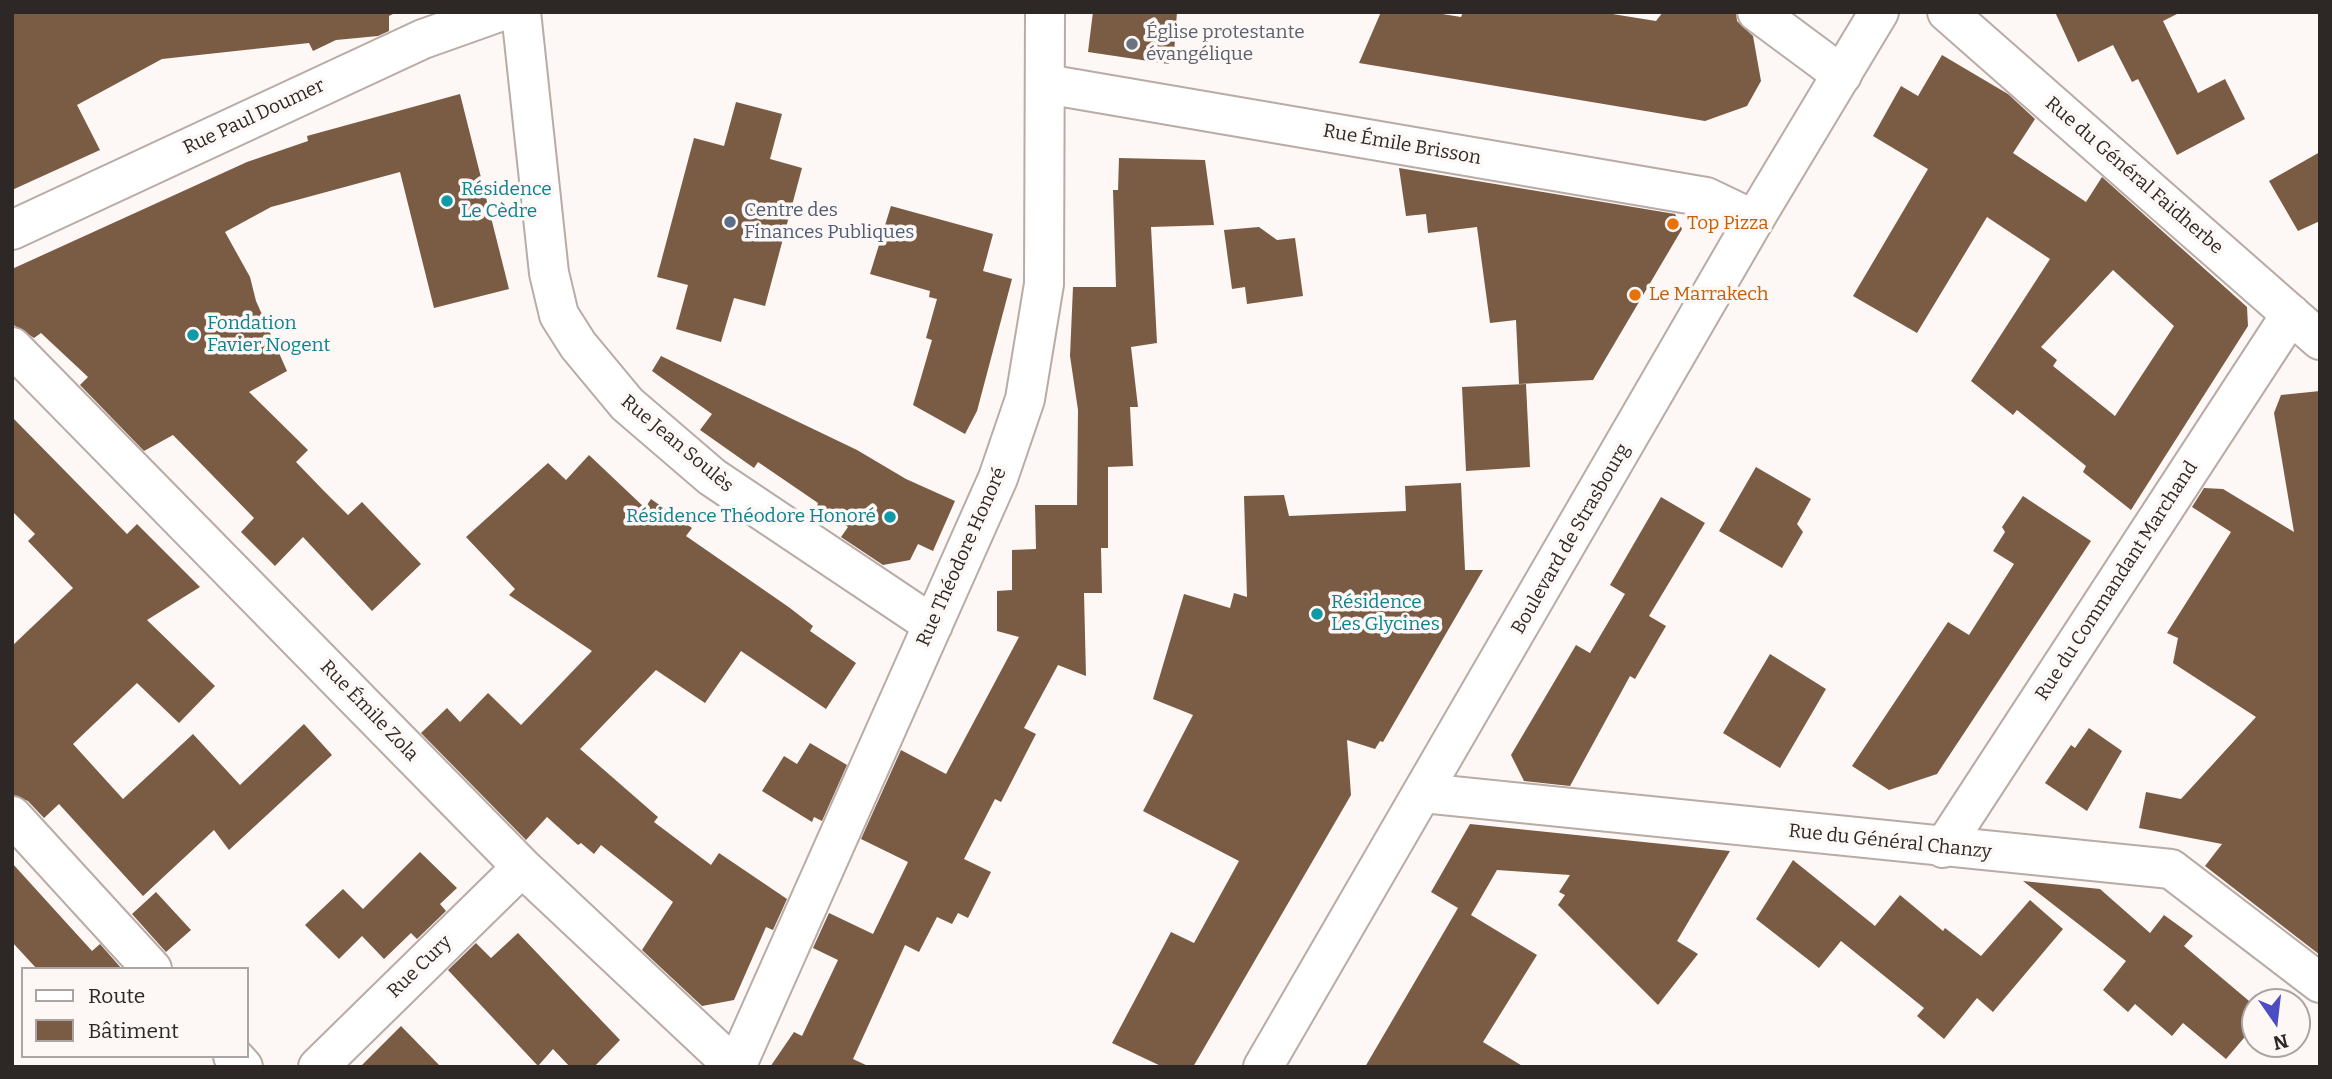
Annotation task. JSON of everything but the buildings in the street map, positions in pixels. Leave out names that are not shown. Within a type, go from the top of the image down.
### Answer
[{"type":"street","name":"Rue Paul Doumer","points":[[12,230],[423,39],[499,12]]},
{"type":"street","name":"Rue Jean Soulès","points":[[521,12],[549,273],[559,315],[578,345],[626,404],[712,477],[933,625]]},
{"type":"street","name":"Rue Théodore Honoré","points":[[736,1067],[998,478],[1025,399],[1044,284],[1045,12]]},
{"type":"street","points":[[1757,12],[1842,75]]},
{"type":"street","name":"Boulevard de Strasbourg","points":[[1263,1067],[1754,220],[1879,12]]},
{"type":"street","name":"Rue du Général Faidherbe","points":[[1948,12],[2320,340]]},
{"type":"street","name":"Rue Émile Brisson","points":[[1046,84],[1706,197],[1754,220]]},
{"type":"street","name":"Rue du Commandant Marchand","points":[[1943,848],[2291,314]]},
{"type":"street","name":"Rue Émile Zola","points":[[12,347],[522,867],[736,1067]]},
{"type":"street","name":"Rue du Général Chanzy","points":[[1423,793],[1943,848],[2171,869],[2320,983]]},
{"type":"street","points":[[12,816],[150,967]]},
{"type":"street","name":"Rue Cury","points":[[318,1067],[522,867]]},
{"type":"place","name":"Église protestante évangélique","points":[[1132,44]]},
{"type":"place","name":"Résidence Le Cèdre","points":[[447,201]]},
{"type":"place","name":"Centre des Finances Publiques","points":[[730,222]]},
{"type":"place","name":"Top Pizza","points":[[1673,224]]},
{"type":"place","name":"Le Marrakech","points":[[1635,295]]},
{"type":"place","name":"Fondation Favier Nogent","points":[[193,335]]},
{"type":"place","name":"Résidence Théodore Honoré","points":[[890,517]]},
{"type":"place","name":"Résidence Les Glycines","points":[[1317,614]]}]
